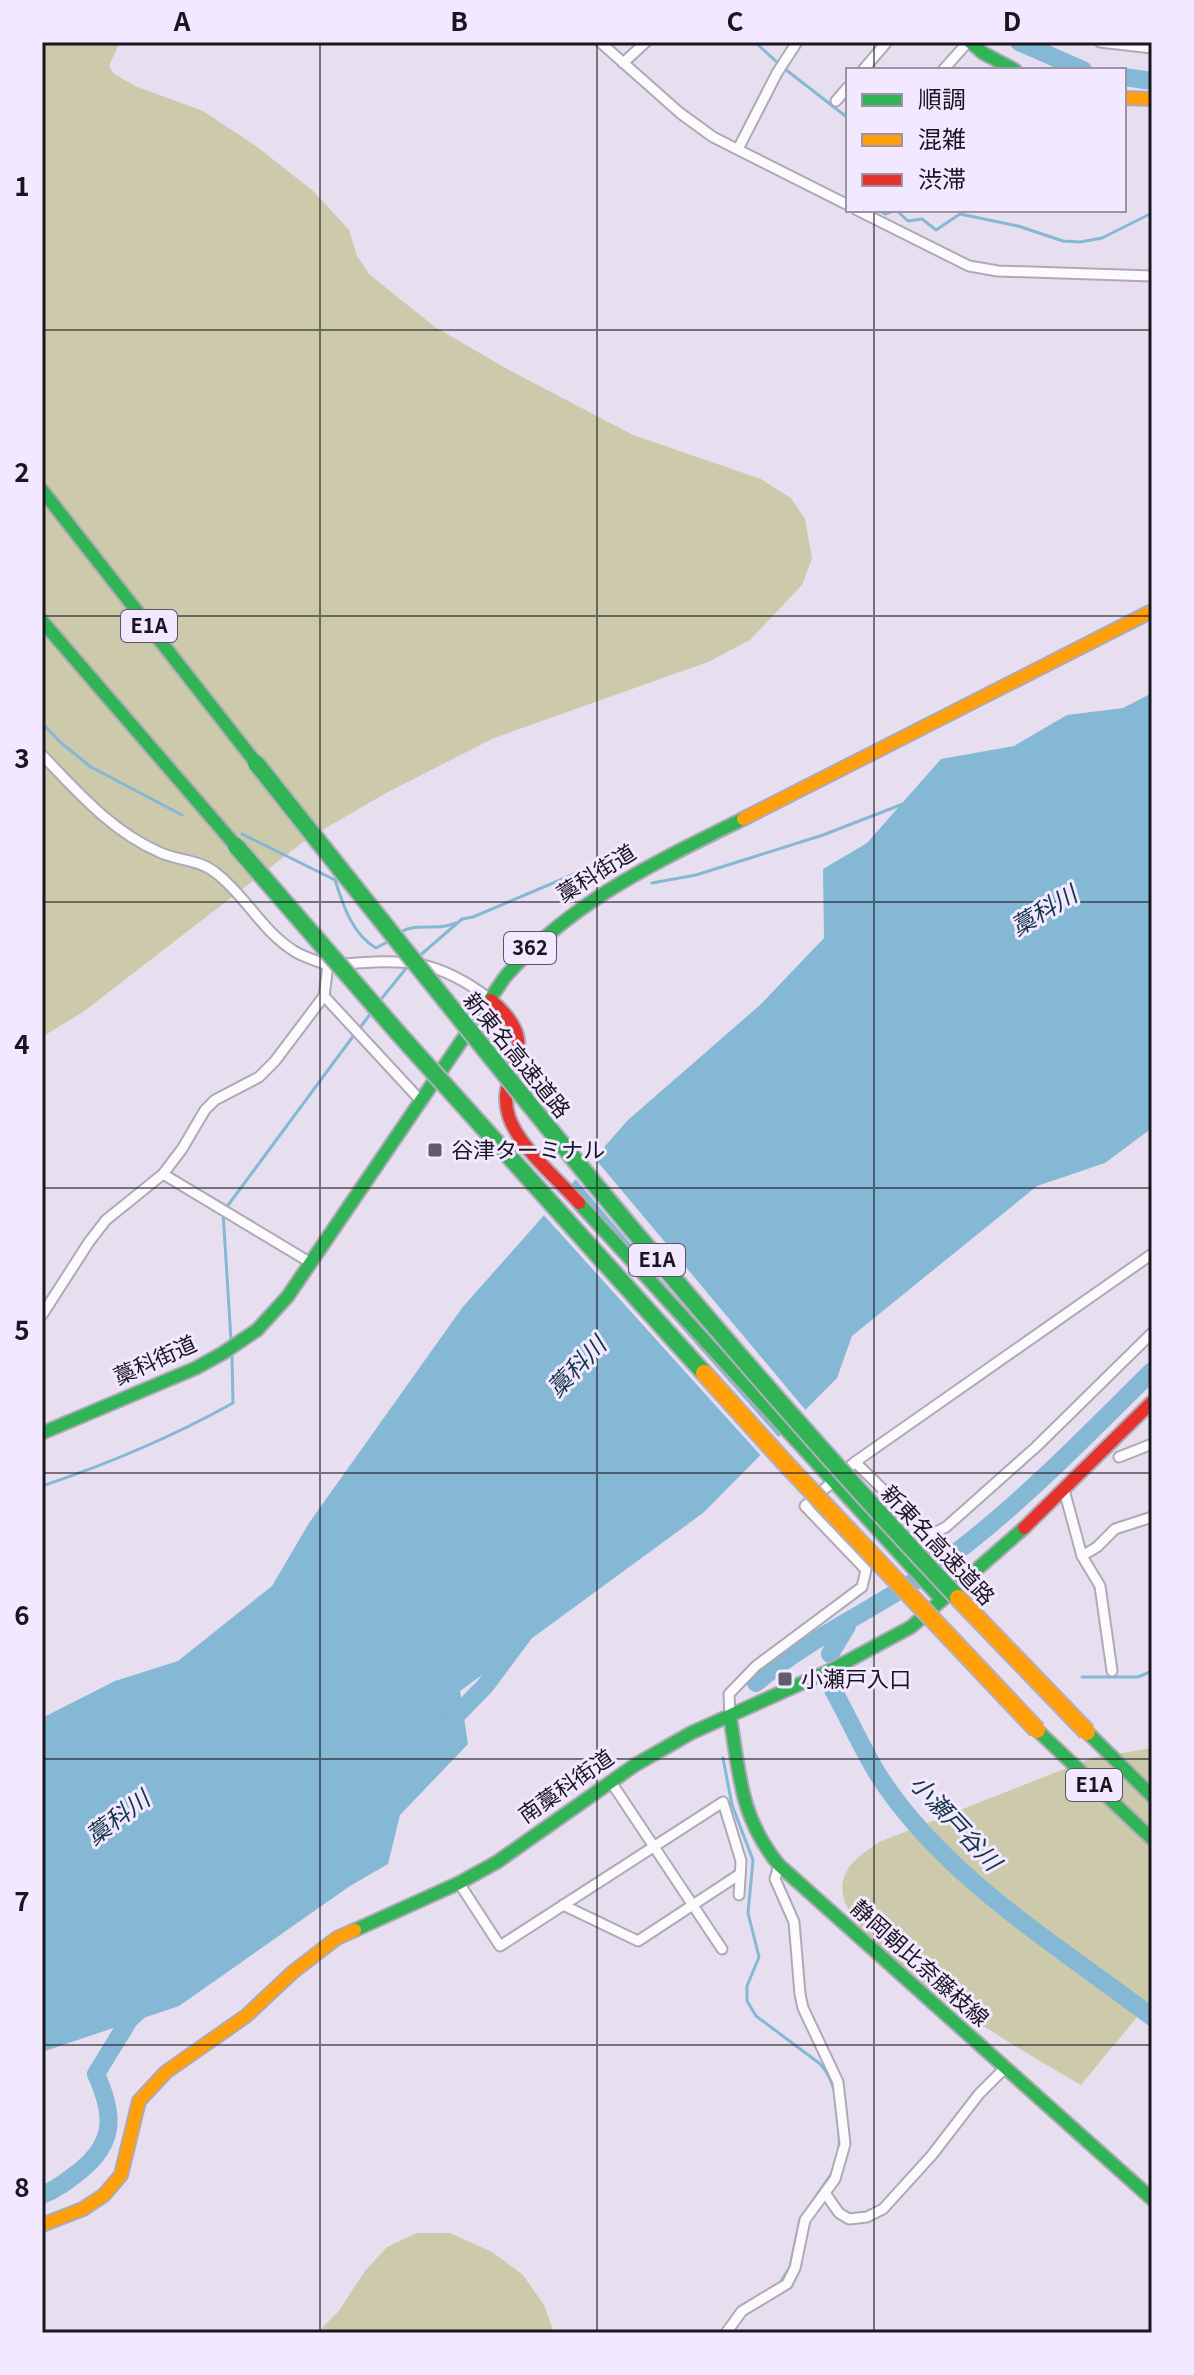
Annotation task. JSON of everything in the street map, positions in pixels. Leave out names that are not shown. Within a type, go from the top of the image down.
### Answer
[{"type":"main road","points":[[969,42],[1011,68]]},
{"type":"main road","points":[[1126,98],[1152,99]]},
{"type":"main road","name":"新東名高速道路","points":[[42,490],[454,1013],[727,1343],[916,1554],[1152,1796]]},
{"type":"main road","name":"藁科街道","points":[[42,1433],[196,1368],[257,1330],[288,1296],[525,954],[582,903],[644,868],[1152,611]]},
{"type":"main road","name":"E1A","points":[[42,621],[419,1056],[786,1464],[1037,1730],[1152,1841]]},
{"type":"main road","points":[[491,1000],[511,1017],[519,1039],[507,1103],[511,1124],[520,1138],[942,1600]]},
{"type":"main road","name":"南藁科街道","points":[[42,2225],[83,2209],[104,2195],[121,2175],[139,2101],[166,2072],[246,2016],[293,1972],[337,1938],[459,1883],[497,1862],[611,1782],[691,1733],[831,1670],[911,1627],[1015,1537],[1152,1402]]},
{"type":"main road","name":"静岡朝比奈藤枝線","points":[[730,1717],[747,1814],[761,1843],[779,1865],[1152,2199]]},
{"type":"street","points":[[600,42],[680,113],[713,137],[846,204]]},
{"type":"street","points":[[623,63],[646,42]]},
{"type":"street","points":[[738,149],[777,73],[797,42]]},
{"type":"street","points":[[865,68],[886,42]]},
{"type":"street","points":[[945,68],[969,42]]},
{"type":"street","points":[[1100,42],[1152,48]]},
{"type":"street","points":[[836,101],[846,89]]},
{"type":"street","points":[[861,212],[969,266],[998,271],[1152,276]]},
{"type":"street","points":[[42,755],[97,811],[127,835],[162,854],[194,861],[217,873],[274,936],[295,952],[328,965],[396,960],[423,963],[469,984],[491,1000]]},
{"type":"street","points":[[42,1315],[106,1220],[163,1174],[205,1110],[215,1100],[259,1077],[324,996],[328,965]]},
{"type":"street","points":[[324,996],[422,1102]]},
{"type":"street","points":[[163,1174],[311,1263]]},
{"type":"street","points":[[730,1717],[729,1694],[756,1666],[862,1587],[866,1570],[805,1506],[855,1462],[1152,1254]]},
{"type":"street","points":[[855,1462],[918,1524],[934,1533],[946,1527],[1036,1447],[1152,1333]]},
{"type":"street","points":[[1119,1457],[1152,1444]]},
{"type":"street","points":[[1064,1490],[1082,1556],[1100,1586],[1112,1671]]},
{"type":"street","points":[[1082,1556],[1097,1547],[1115,1529],[1152,1517]]},
{"type":"street","points":[[611,1782],[722,1949]]},
{"type":"street","points":[[459,1883],[500,1946],[723,1802],[741,1861],[739,1895]]},
{"type":"street","points":[[726,2333],[742,2311],[787,2284],[795,2268],[805,2220],[835,2179],[845,2144],[841,2097],[833,2066],[803,2008],[794,1922],[775,1879],[779,1865]]},
{"type":"street","points":[[563,1905],[638,1941],[740,1874]]},
{"type":"street","points":[[825,2193],[839,2213],[849,2219],[867,2217],[883,2209],[932,2155],[979,2094],[1005,2068]]},
{"type":"shaded area","points":[[42,42],[120,42],[109,66],[114,74],[135,86],[203,111],[256,146],[313,191],[349,230],[357,256],[370,275],[435,327],[633,435],[761,479],[791,498],[805,519],[812,558],[802,585],[750,640],[708,662],[494,738],[386,793],[307,839],[83,1012],[42,1037]]},
{"type":"shaded area","points":[[1152,1748],[1152,1999],[1081,2085],[938,1996],[899,1966],[867,1935],[847,1907],[843,1881],[853,1863],[879,1842],[1092,1758]]},
{"type":"shaded area","points":[[417,2233],[450,2233],[492,2252],[523,2275],[544,2305],[554,2333],[317,2333],[338,2312],[365,2271],[387,2247]]},
{"type":"water","points":[[1152,693],[1152,1128],[1105,1163],[1037,1186],[852,1336],[837,1378],[703,1513],[460,1691],[468,1744],[400,1815],[388,1864],[350,1886],[179,2006],[42,2052],[42,1718],[115,1681],[178,1661],[272,1586],[309,1523],[462,1308],[628,1120],[760,1005],[824,938],[823,869],[867,843],[941,759],[1014,746],[1067,715],[1123,708]]},
{"type":"pier","points":[[592,1155],[808,1413],[789,1431],[573,1176]]},
{"type":"pier","points":[[560,1191],[781,1440],[763,1458],[541,1212]]},
{"type":"waterway","points":[[755,42],[779,64]]},
{"type":"waterway","points":[[1019,42],[1078,68]]},
{"type":"waterway","points":[[785,69],[846,116]]},
{"type":"waterway","points":[[1126,77],[1152,81]]},
{"type":"waterway","points":[[882,212],[890,212]]},
{"type":"waterway","points":[[898,212],[908,221],[922,219],[936,230],[960,214],[1018,226],[1063,241],[1080,242],[1102,238],[1152,213]]},
{"type":"waterway","points":[[42,723],[91,767],[182,815]]},
{"type":"waterway","points":[[652,883],[696,875],[823,835],[903,804]]},
{"type":"waterway","points":[[242,834],[335,880],[345,909],[361,935],[376,948],[389,941]]},
{"type":"waterway","points":[[462,919],[586,869],[610,869]]},
{"type":"waterway","points":[[417,958],[462,919]]},
{"type":"waterway","points":[[398,934],[411,928],[455,923]]},
{"type":"waterway","points":[[378,1003],[408,966]]},
{"type":"waterway","points":[[359,1029],[371,1013]]},
{"type":"waterway","points":[[231,1340],[223,1212],[354,1035]]},
{"type":"waterway","points":[[42,1486],[139,1449],[233,1403],[232,1355]]},
{"type":"waterway","name":"小瀬戸谷川","points":[[756,1683],[804,1648],[906,1587],[955,1553],[1032,1488],[1152,1371]]},
{"type":"waterway","name":"小瀬戸谷川","points":[[830,1654],[847,1626]]},
{"type":"waterway","name":"藁科川","points":[[447,1725],[485,1686],[523,1635]]},
{"type":"waterway","points":[[1082,1677],[1138,1677],[1152,1671]]},
{"type":"waterway","name":"小瀬戸谷川","points":[[833,1690],[879,1776],[935,1846],[1004,1907],[1152,2017]]},
{"type":"waterway","points":[[723,1758],[732,1805],[753,1860],[748,1913],[759,1957],[747,1986],[747,2001],[756,2016],[819,2063],[826,2072],[837,2104],[839,2151]]},
{"type":"waterway","points":[[42,2195],[80,2171],[92,2160],[106,2138],[106,2102],[96,2074],[129,2020],[142,2008]]},
{"type":"waterway","points":[[780,2283],[790,2267],[800,2219],[834,2170]]},
{"type":"traffic: fast","points":[[970,42],[1011,68]]},
{"type":"traffic: fast","points":[[42,490],[256,763]]},
{"type":"traffic: fast","points":[[42,621],[236,846]]},
{"type":"traffic: fast","points":[[256,763],[598,1188],[775,1396],[958,1598]]},
{"type":"traffic: fast","points":[[42,1433],[196,1368],[257,1330],[288,1296],[505,977],[531,950],[586,905],[646,868],[743,819]]},
{"type":"traffic: fast","points":[[236,846],[399,1034],[704,1373]]},
{"type":"traffic: fast","points":[[579,1203],[942,1600]]},
{"type":"traffic: fast","points":[[355,1930],[459,1883],[497,1862],[635,1765],[691,1733],[831,1670],[911,1627],[1024,1528]]},
{"type":"traffic: fast","points":[[730,1717],[749,1813],[756,1830],[779,1865],[1152,2199]]},
{"type":"traffic: fast","points":[[1037,1730],[1152,1839]]},
{"type":"traffic: fast","points":[[1087,1732],[1152,1796]]},
{"type":"traffic: slow","points":[[1126,98],[1152,99]]},
{"type":"traffic: slow","points":[[743,819],[1152,611]]},
{"type":"traffic: slow","points":[[704,1373],[1037,1730]]},
{"type":"traffic: slow","points":[[958,1598],[1087,1732]]},
{"type":"traffic: slow","points":[[42,2225],[83,2209],[104,2195],[121,2175],[139,2101],[166,2072],[246,2016],[293,1972],[337,1938],[355,1930]]},
{"type":"traffic: jam","points":[[491,1000],[508,1018],[516,1033],[518,1047],[506,1100],[509,1117],[521,1140],[579,1203]]},
{"type":"traffic: jam","points":[[1024,1528],[1152,1402]]},
{"type":"place","name":"谷津ターミナル","points":[[435,1150]]},
{"type":"place","name":"小瀬戸入口","points":[[785,1679]]}]
